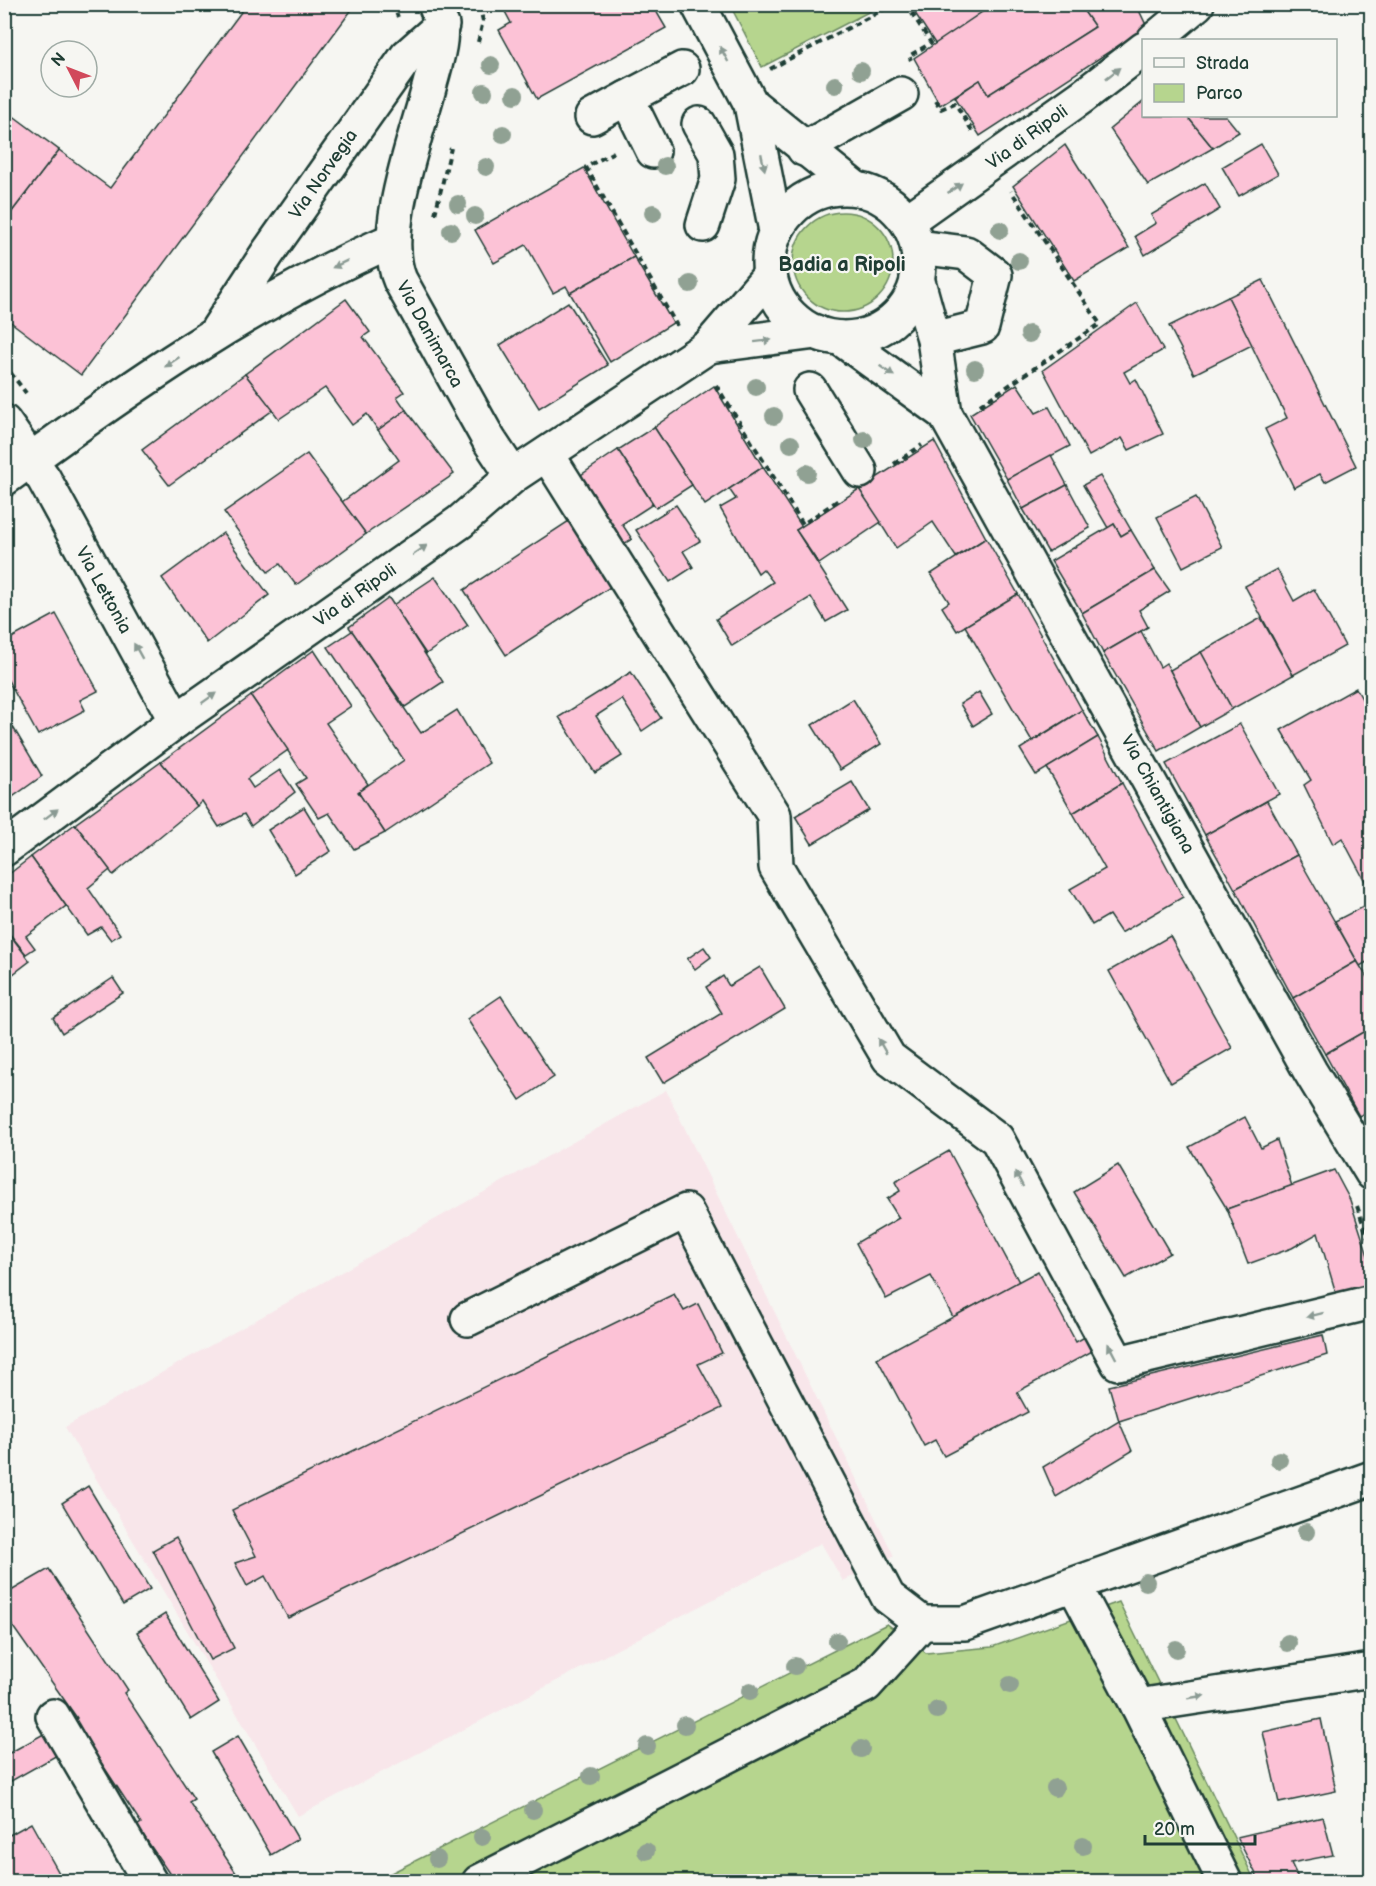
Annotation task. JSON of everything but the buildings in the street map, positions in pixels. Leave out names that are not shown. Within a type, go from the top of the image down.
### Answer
[{"type":"street","points":[[698,4],[755,89],[804,149],[855,188],[888,201],[914,249],[906,305],[884,326],[871,333],[828,335],[792,317],[780,302],[770,275],[770,253],[776,231],[787,214],[808,197],[827,189],[855,188]]},
{"type":"street","points":[[1155,39],[1197,4]]},
{"type":"street","name":"Via Danimarca","points":[[439,15],[432,77],[398,207],[393,240],[395,266],[400,280],[489,440],[513,476]]},
{"type":"street","name":"Via Norvegia","points":[[215,333],[267,254],[407,56],[439,15]]},
{"type":"street","name":"Via di Ripoli","points":[[914,249],[1083,96],[1142,50]]},
{"type":"street","points":[[592,117],[682,69]]},
{"type":"street","points":[[755,89],[776,231]]},
{"type":"street","points":[[804,149],[915,93]]},
{"type":"street","points":[[627,99],[649,143]]},
{"type":"street","points":[[699,124],[716,154],[718,178],[703,225]]},
{"type":"street","name":"Via Norvegia","points":[[4,479],[62,436],[215,333],[339,264],[393,240]]},
{"type":"street","points":[[914,249],[966,253],[995,275],[982,327],[934,339]]},
{"type":"street","name":"Via Chiantigiana","points":[[914,249],[934,339],[960,411],[1310,1071],[1371,1173]]},
{"type":"street","name":"Via di Ripoli","points":[[4,849],[176,721],[460,522],[513,476],[709,346],[770,275]]},
{"type":"street","name":"Via di Ripoli","points":[[709,346],[828,335]]},
{"type":"street","name":"Via Chiantigiana","points":[[828,335],[960,411]]},
{"type":"street","points":[[810,390],[860,471]]},
{"type":"street","name":"Via Lettonia","points":[[4,422],[31,460],[176,721]]},
{"type":"street","points":[[547,454],[774,815],[776,867],[889,1058],[997,1140],[1118,1363],[1371,1302]]},
{"type":"street","points":[[468,1319],[686,1212],[888,1597],[922,1623],[965,1623],[1371,1478]]},
{"type":"street","points":[[1074,1585],[1138,1706],[1225,1881]]},
{"type":"street","points":[[479,1881],[866,1685],[922,1623]]},
{"type":"street","points":[[1138,1706],[1371,1671]]},
{"type":"street","points":[[53,1716],[150,1881]]},
{"type":"path","points":[[477,43],[483,21],[479,4]]},
{"type":"path","points":[[755,89],[894,4]]},
{"type":"path","points":[[906,4],[932,43],[909,56],[914,65]]},
{"type":"path","points":[[915,93],[940,109],[955,103],[978,141]]},
{"type":"path","points":[[649,143],[586,167],[678,328],[672,331]]},
{"type":"path","points":[[433,222],[453,144]]},
{"type":"path","points":[[960,411],[1100,324],[1008,186]]},
{"type":"shaded area","points":[[666,1090],[894,1556],[843,1581],[821,1543],[298,1816],[65,1427]]},
{"type":"green space","points":[[730,5],[882,5],[762,67]]},
{"type":"green space","points":[[843,212],[862,216],[878,227],[889,243],[893,262],[889,281],[878,297],[862,308],[843,312],[824,308],[808,297],[797,281],[793,262],[797,243],[808,227],[824,216]]},
{"type":"green space","points":[[1119,1602],[1255,1881],[373,1882],[887,1624],[926,1653],[992,1647]]},
{"type":"district","name":"Badia a Ripoli","points":[[842,264]]}]
